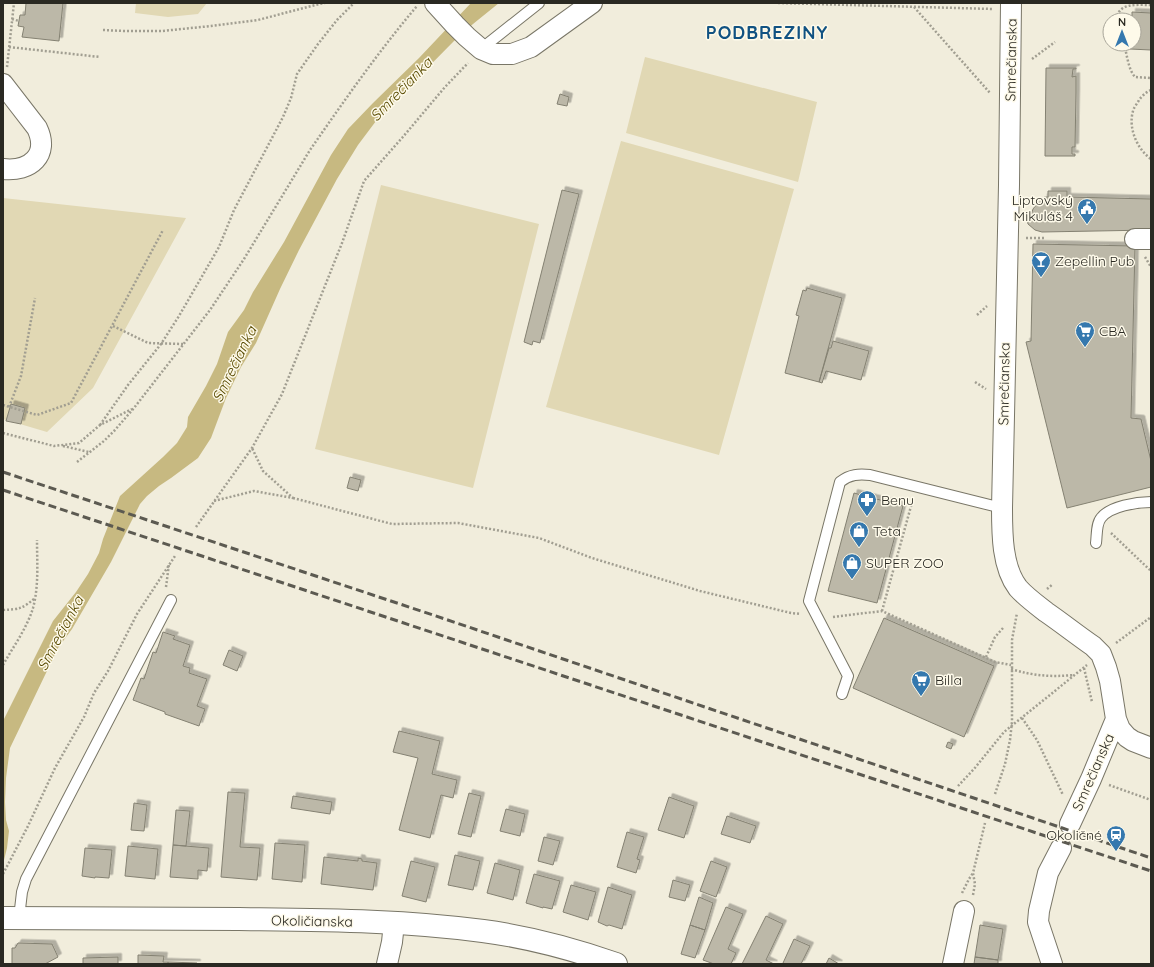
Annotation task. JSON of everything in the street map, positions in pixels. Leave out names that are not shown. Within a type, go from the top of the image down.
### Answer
[{"type":"main road","name":"Okoličianska","points":[[11,918],[287,920],[443,926],[477,930],[526,939],[616,964]]},
{"type":"street","points":[[434,3],[454,25],[481,49],[493,54],[512,54],[531,47],[592,3]]},
{"type":"street","name":"Smrečianska","points":[[1004,6],[1009,185],[1002,508],[1004,547],[1009,570],[1018,588],[1033,602],[1093,646],[1101,654],[1110,681],[1116,719],[1120,729],[1133,741],[1151,748]]},
{"type":"street","points":[[3,169],[19,169],[27,166],[35,160],[39,153],[41,144],[40,135],[37,128],[4,84]]},
{"type":"street","name":"Smrečianska","points":[[1072,820],[1116,719]]},
{"type":"street","points":[[1052,964],[1038,922],[1039,911],[1048,873],[1061,848]]},
{"type":"street","points":[[953,964],[964,911]]},
{"type":"street","points":[[387,964],[392,942],[394,923]]},
{"type":"lane","points":[[481,49],[539,3]]},
{"type":"lane","points":[[842,694],[848,676],[809,601],[840,482],[845,477],[851,475],[870,475],[1002,508]]},
{"type":"lane","points":[[1096,543],[1097,529],[1100,519],[1109,511],[1136,502],[1151,502]]},
{"type":"lane","points":[[11,918],[26,880],[171,600]]},
{"type":"path","points":[[4,84],[14,3]]},
{"type":"path","points":[[102,30],[162,31],[211,26],[258,20],[325,3]]},
{"type":"path","points":[[100,425],[128,385],[161,344],[219,247],[234,210],[286,111],[297,74],[336,20],[354,3]]},
{"type":"path","points":[[77,462],[110,436],[134,408],[210,310],[244,259],[310,150],[403,22],[420,3]]},
{"type":"path","points":[[778,3],[974,8],[1004,6]]},
{"type":"path","points":[[974,3],[974,8]]},
{"type":"path","points":[[1118,12],[1123,7],[1132,5],[1151,5]]},
{"type":"path","points":[[913,7],[991,94]]},
{"type":"path","points":[[12,19],[19,20]]},
{"type":"path","points":[[1032,59],[1055,42]]},
{"type":"path","points":[[9,47],[100,57]]},
{"type":"path","points":[[196,526],[252,448],[282,394],[342,243],[364,181],[445,87],[481,49]]},
{"type":"path","points":[[1126,52],[1131,73],[1135,77],[1151,78]]},
{"type":"path","points":[[1151,90],[1147,91],[1142,96],[1132,112],[1133,132],[1138,145],[1151,159]]},
{"type":"path","points":[[3,406],[37,415],[71,403],[163,230]]},
{"type":"path","points":[[9,407],[21,376],[35,298]]},
{"type":"path","points":[[977,315],[990,303]]},
{"type":"path","points":[[113,326],[148,343],[184,344]]},
{"type":"path","points":[[975,382],[992,393]]},
{"type":"path","points":[[3,433],[54,446],[79,443],[100,425],[134,408]]},
{"type":"path","points":[[61,446],[90,452]]},
{"type":"path","points":[[252,448],[264,471],[293,498]]},
{"type":"path","points":[[882,611],[916,487]]},
{"type":"path","points":[[214,501],[254,491],[293,498],[392,524],[458,523],[540,538],[592,558],[700,591],[805,615]]},
{"type":"path","points":[[1108,530],[1151,571]]},
{"type":"path","points":[[3,665],[27,623],[33,608],[37,580],[37,540]]},
{"type":"path","points":[[3,874],[28,826],[55,768],[84,717],[94,693],[108,671],[137,614],[175,556]]},
{"type":"path","points":[[169,564],[165,596],[171,600]]},
{"type":"path","points":[[995,794],[1005,764],[1011,726],[1012,640],[1017,611],[1018,588]]},
{"type":"path","points":[[3,610],[18,609],[26,605],[35,597]]},
{"type":"path","points":[[840,617],[882,611],[995,662],[1011,665]]},
{"type":"path","points":[[958,786],[974,770],[1004,732],[1101,654],[1151,617]]},
{"type":"path","points":[[986,657],[995,637],[1002,628]]},
{"type":"path","points":[[1011,669],[1040,676],[1054,677],[1075,675]]},
{"type":"path","points":[[1022,718],[1037,740],[1072,820]]},
{"type":"path","points":[[1091,779],[1151,800]]},
{"type":"path","points":[[964,911],[972,901],[975,884],[973,873],[984,823]]},
{"type":"shaded area","points":[[136,3],[207,3],[198,14],[168,17],[135,13]]},
{"type":"shaded area","points":[[645,57],[817,102],[798,182],[626,133]]},
{"type":"shaded area","points":[[621,141],[794,189],[719,455],[546,407]]},
{"type":"shaded area","points":[[381,185],[539,224],[473,488],[315,449]]},
{"type":"shaded area","points":[[3,198],[186,218],[93,388],[47,432],[3,419]]},
{"type":"water","name":"Smrečianka","points":[[471,3],[499,3],[454,41],[379,117],[358,145],[337,179],[299,250],[256,343],[241,367],[226,398],[211,438],[198,458],[159,486],[140,504],[111,562],[72,629],[58,648],[10,748],[6,778],[5,802],[6,820],[9,831],[3,864],[3,721],[53,621],[76,592],[99,553],[120,496],[177,443],[187,427],[188,417],[217,364],[228,332],[244,310],[253,292],[284,242],[331,155],[348,129],[419,58]]},
{"type":"building","points":[[26,3],[63,3],[59,41],[22,37],[24,27],[18,26],[20,15],[25,15]]},
{"type":"building","points":[[1142,13],[1151,13],[1151,50],[1142,50]]},
{"type":"building","points":[[1046,68],[1076,68],[1073,69],[1072,77],[1076,76],[1075,147],[1072,147],[1072,154],[1075,154],[1075,156],[1045,156]]},
{"type":"building","points":[[560,94],[569,97],[567,106],[557,104]]},
{"type":"building","points":[[562,190],[579,194],[540,343],[533,341],[532,345],[524,342]]},
{"type":"building","points":[[1048,191],[1067,191],[1067,197],[1151,199],[1151,230],[1042,232],[1035,230],[1028,224],[1026,216],[1031,215],[1037,204],[1044,202],[1044,197],[1048,197]]},
{"type":"building","points":[[1033,244],[1135,246],[1131,418],[1141,419],[1151,461],[1151,487],[1067,508],[1026,342],[1031,341]]},
{"type":"building","points":[[807,288],[842,298],[819,382],[785,373],[799,316],[796,315],[803,290],[806,291]]},
{"type":"building","points":[[833,341],[869,351],[861,380],[826,371],[822,383],[819,382],[829,348],[831,348]]},
{"type":"building","points":[[11,404],[25,408],[21,424],[6,421]]},
{"type":"building","points":[[350,477],[361,480],[358,491],[347,488]]},
{"type":"building","points":[[854,493],[903,506],[877,603],[828,591]]},
{"type":"building","points":[[884,618],[994,666],[964,737],[853,688]]},
{"type":"building","points":[[163,632],[175,636],[173,639],[190,645],[183,666],[190,668],[189,673],[207,679],[197,706],[205,709],[199,726],[165,714],[165,712],[133,700],[141,678],[144,679],[153,652],[156,653]]},
{"type":"building","points":[[229,650],[243,656],[237,671],[223,665]]},
{"type":"building","points":[[399,731],[440,741],[432,774],[457,780],[453,798],[441,795],[430,838],[399,830],[418,758],[393,752]]},
{"type":"building","points":[[948,742],[953,744],[951,749],[946,747]]},
{"type":"building","points":[[228,792],[245,793],[240,847],[260,848],[257,880],[221,877]]},
{"type":"building","points":[[469,793],[481,796],[471,837],[458,834]]},
{"type":"building","points":[[293,796],[332,802],[330,814],[291,808]]},
{"type":"building","points":[[669,797],[694,806],[684,838],[658,830]]},
{"type":"building","points":[[134,803],[147,805],[144,831],[131,830]]},
{"type":"building","points":[[506,809],[525,814],[520,836],[500,831]]},
{"type":"building","points":[[176,810],[190,811],[186,846],[173,845]]},
{"type":"building","points":[[727,816],[756,826],[750,843],[721,834]]},
{"type":"building","points":[[627,832],[644,837],[637,859],[640,860],[636,873],[617,867]]},
{"type":"building","points":[[544,837],[560,841],[553,865],[538,861]]},
{"type":"building","points":[[275,843],[305,845],[302,882],[272,879]]},
{"type":"building","points":[[173,845],[209,848],[207,871],[198,870],[198,879],[170,877]]},
{"type":"building","points":[[128,846],[158,849],[155,879],[125,876]]},
{"type":"building","points":[[85,848],[112,850],[109,878],[82,876]]},
{"type":"building","points":[[455,855],[480,861],[473,890],[448,885]]},
{"type":"building","points":[[324,857],[358,861],[358,858],[362,859],[362,861],[377,863],[373,890],[321,884]]},
{"type":"building","points":[[411,861],[435,867],[426,902],[402,896]]},
{"type":"building","points":[[711,861],[727,867],[716,897],[700,891]]},
{"type":"building","points":[[495,863],[520,870],[513,900],[487,893]]},
{"type":"building","points":[[534,874],[560,881],[552,909],[526,903]]},
{"type":"building","points":[[673,880],[690,885],[685,901],[669,897]]},
{"type":"building","points":[[571,885],[596,892],[588,920],[563,912]]},
{"type":"building","points":[[608,887],[632,895],[622,929],[609,925],[607,926],[598,922]]},
{"type":"building","points":[[699,897],[713,903],[705,930],[690,925]]},
{"type":"building","points":[[726,907],[743,914],[728,949],[736,953],[731,964],[714,964],[703,960]]},
{"type":"building","points":[[766,916],[783,924],[766,960],[774,964],[742,964]]},
{"type":"building","points":[[690,925],[705,930],[695,958],[681,954]]},
{"type":"building","points":[[980,925],[1003,929],[998,960],[975,957]]},
{"type":"building","points":[[794,939],[810,946],[801,964],[785,964],[783,963]]},
{"type":"building","points":[[18,943],[52,944],[58,957],[45,964],[12,964],[12,948],[15,948]]},
{"type":"building","points":[[138,955],[164,956],[163,962],[168,962],[168,964],[138,964]]},
{"type":"building","points":[[118,957],[118,964],[83,964],[83,958]]},
{"type":"building","points":[[975,957],[998,960],[998,964],[974,964]]},
{"type":"building","points":[[829,958],[839,964],[826,964]]},
{"type":"building","points":[[168,962],[197,963],[197,964],[168,964]]},
{"type":"railway","points":[[3,472],[433,615],[1151,858]]},
{"type":"railway","points":[[3,490],[1151,871]]},
{"type":"place","name":"Liptovský Mikuláš 4","points":[[1087,225]]},
{"type":"place","name":"Zepellin Pub","points":[[1041,278]]},
{"type":"place","name":"CBA","points":[[1085,348]]},
{"type":"place","name":"Benu","points":[[867,517]]},
{"type":"place","name":"Teta","points":[[859,548]]},
{"type":"place","name":"SUPER ZOO","points":[[852,580]]},
{"type":"place","name":"Billa","points":[[921,697]]},
{"type":"place","name":"Okoličné","points":[[1116,852]]},
{"type":"district","name":"PODBREZINY","points":[[767,32]]}]
